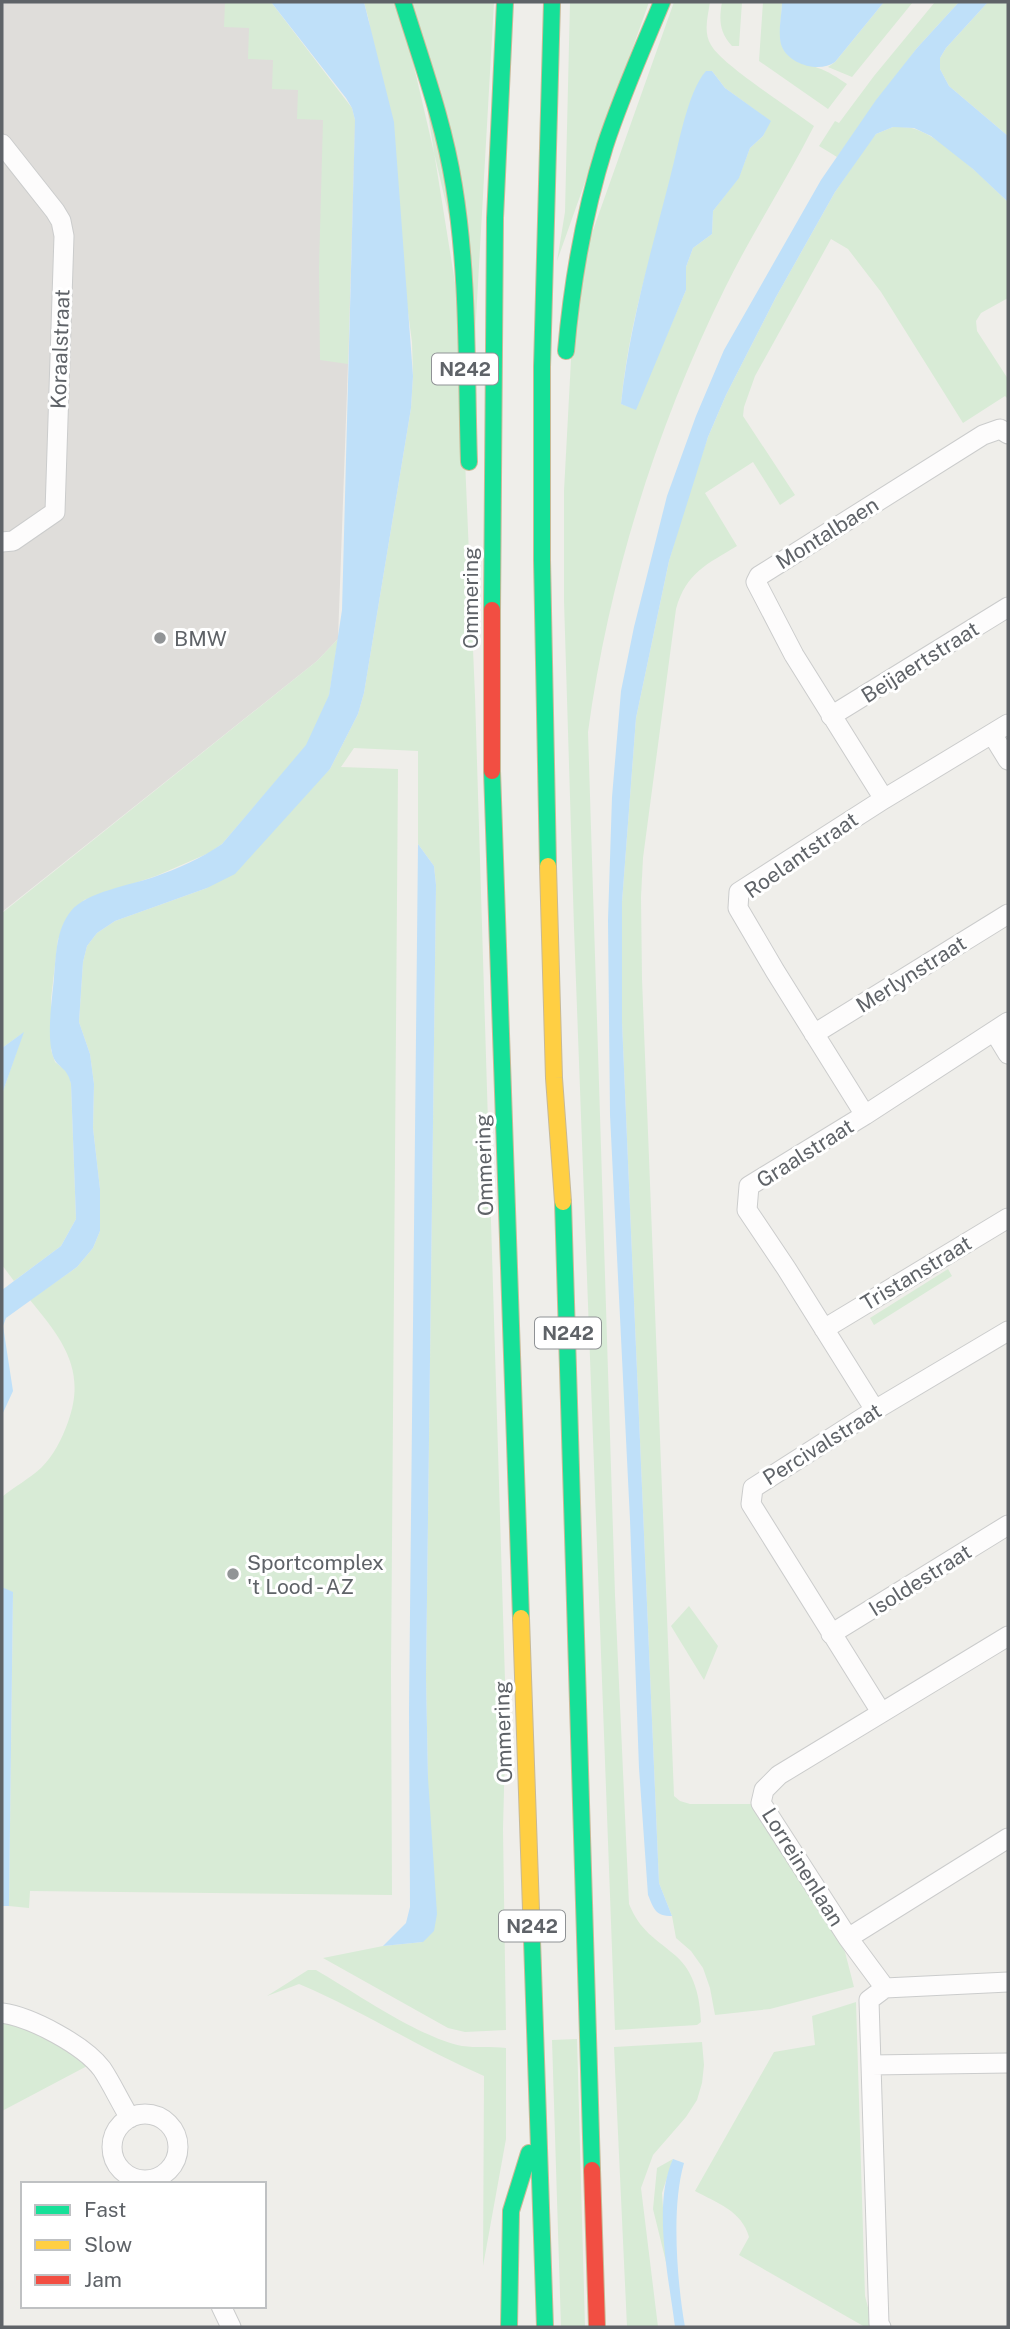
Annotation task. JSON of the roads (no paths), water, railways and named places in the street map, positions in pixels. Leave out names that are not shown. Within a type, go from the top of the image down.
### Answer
[{"type":"highway","name":"N242","points":[[403,2],[444,138],[458,211],[470,483]]},
{"type":"highway","name":"Ommering","points":[[505,2],[495,218],[491,742],[545,2327]]},
{"type":"highway","name":"N242","points":[[552,2],[543,353],[542,560],[546,819],[554,1078],[565,1224],[579,1781],[597,2327]]},
{"type":"highway","points":[[564,367],[571,286],[589,202],[613,122],[662,2]]},
{"type":"highway","name":"N242","points":[[542,560],[558,422]]},
{"type":"highway","name":"N242","points":[[477,565],[491,742]]},
{"type":"highway","name":"N242","points":[[590,2106],[612,2272]]},
{"type":"highway","name":"N242","points":[[509,2327],[512,2211],[539,2122]]},
{"type":"street","name":"Koraalstraat","points":[[2,144],[55,211],[64,236],[55,512],[13,541],[2,542]]},
{"type":"street","name":"Montalbaen","points":[[884,799],[794,655],[756,582],[759,576],[982,435],[1000,429],[1008,434]]},
{"type":"street","name":"Beijaertstraat","points":[[831,716],[1008,607]]},
{"type":"street","name":"Roelantstraat","points":[[865,1115],[738,908],[739,892],[1000,729]]},
{"type":"street","points":[[1000,729],[1008,760]]},
{"type":"street","name":"Merlynstraat","points":[[814,1034],[1008,915]]},
{"type":"street","points":[[1001,1027],[1008,1054]]},
{"type":"street","name":"Graalstraat","points":[[875,1410],[747,1210],[749,1186],[1001,1027]]},
{"type":"street","name":"Tristanstraat","points":[[824,1329],[1008,1218]]},
{"type":"street","name":"Percivalstraat","points":[[881,1712],[751,1504],[752,1488],[875,1410],[1006,1336]]},
{"type":"street","name":"Isoldestraat","points":[[831,1634],[1008,1525]]},
{"type":"street","points":[[881,1712],[1008,1636]]},
{"type":"street","name":"Lorreinenlaan","points":[[881,1712],[779,1774],[764,1790],[761,1803],[848,1938],[884,1988]]},
{"type":"street","points":[[848,1938],[1008,1838]]},
{"type":"street","points":[[881,2327],[878,2311],[869,2000],[884,1988],[1008,1982]]},
{"type":"street","points":[[2,2013],[29,2019],[84,2053],[100,2067],[130,2118]]},
{"type":"street","points":[[871,2065],[1008,2063]]},
{"type":"street","points":[[144,2114],[153,2115],[170,2126],[175,2135],[178,2145],[173,2163],[161,2180],[137,2179],[127,2175],[114,2157],[114,2136],[119,2126],[130,2118],[144,2114]]},
{"type":"street","points":[[222,2308],[231,2327]]},
{"type":"water","points":[[271,2],[364,2],[394,122],[413,376],[411,408],[364,693],[358,714],[330,769],[235,874],[207,888],[115,921],[97,933],[87,946],[83,962],[79,1022],[90,1054],[94,1084],[93,1128],[100,1189],[100,1231],[93,1248],[77,1267],[6,1318],[3,1326],[13,1391],[2,1415],[2,1290],[61,1246],[76,1219],[71,1084],[67,1073],[54,1058],[50,1036],[56,952],[62,926],[71,911],[87,899],[172,870],[222,844],[306,745],[329,695],[342,610],[355,120],[346,98]]},
{"type":"water","points":[[782,2],[884,2],[835,62],[814,67],[798,63],[782,47]]},
{"type":"water","points":[[959,2],[988,2],[946,48],[940,58],[940,69],[949,86],[1008,136],[1008,202],[973,169],[931,136],[914,128],[893,127],[876,134],[835,192],[776,297],[726,395],[708,437],[669,561],[636,718],[622,902],[622,1022],[659,1883],[672,1916],[666,1916],[656,1911],[648,1895],[639,1768],[610,1115],[608,920],[612,797],[621,691],[667,496],[724,350],[821,180],[876,100],[917,48]]},
{"type":"water","points":[[706,71],[712,71],[725,88],[771,121],[763,136],[750,148],[739,178],[713,211],[712,234],[693,248],[686,267],[686,290],[636,410],[621,404],[635,318],[684,122],[693,92]]},
{"type":"water","points":[[418,844],[434,866],[436,885],[426,1678],[428,1778],[437,1914],[434,1931],[423,1942],[383,1946],[406,1923],[410,1907],[409,1710]]},
{"type":"water","points":[[24,1032],[2,1094],[2,1048]]},
{"type":"water","points":[[2,1587],[13,1592],[9,1906],[2,1906]]},
{"type":"water","points":[[673,2159],[684,2163],[676,2222],[685,2327],[675,2327],[664,2242],[664,2198]]},
{"type":"place","name":"BMW","points":[[160,638]]},
{"type":"place","name":"Sportcomplex 't Lood - AZ","points":[[233,1574]]}]
